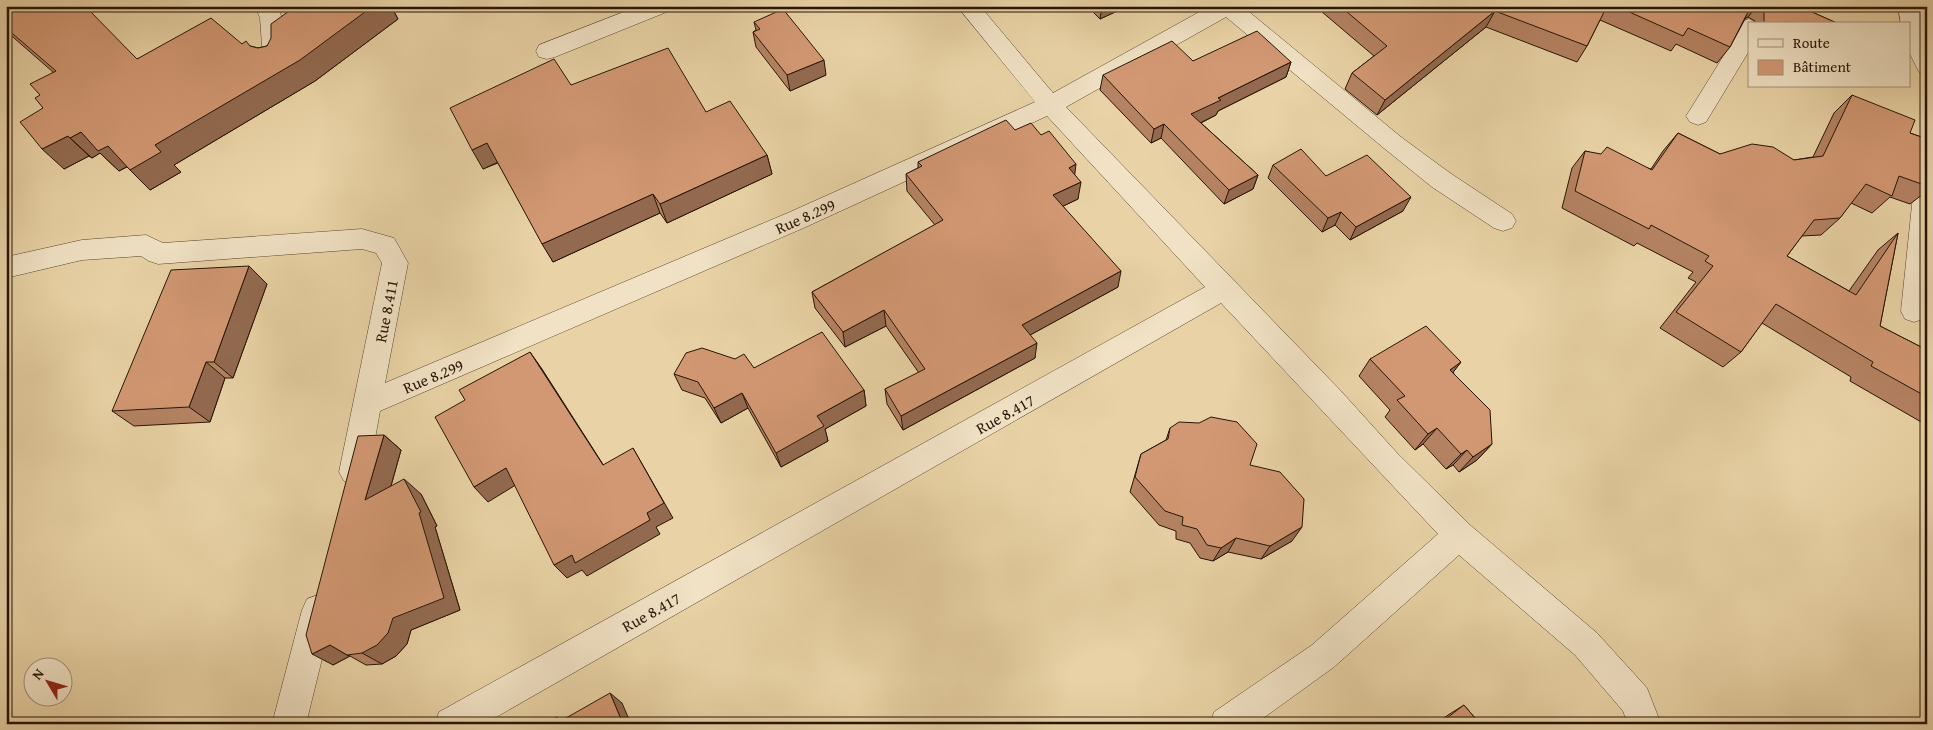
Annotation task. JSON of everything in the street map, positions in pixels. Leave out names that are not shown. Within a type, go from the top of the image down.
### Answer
[{"type":"street","points":[[266,6],[271,18],[274,59]]},
{"type":"street","points":[[547,51],[661,6]]},
{"type":"street","points":[[968,6],[1050,105],[1330,398],[1387,462],[1459,535],[1586,644],[1634,700],[1645,724]]},
{"type":"street","points":[[1751,22],[1757,6]]},
{"type":"street","points":[[1909,6],[1916,43],[1927,66]]},
{"type":"street","points":[[1229,7],[1393,143],[1441,180],[1504,221]]},
{"type":"street","name":"Rue 8.299","points":[[369,403],[799,219],[1050,105],[1229,7]]},
{"type":"street","points":[[1698,116],[1740,48],[1748,30]]},
{"type":"street","points":[[1914,311],[1927,176]]},
{"type":"street","name":"Rue 8.411","points":[[6,268],[82,250],[146,245],[158,254],[362,239],[385,245],[395,263],[369,403],[347,499]]},
{"type":"street","name":"Rue 8.417","points":[[452,724],[1224,289]]},
{"type":"street","points":[[1226,724],[1323,656],[1459,535]]},
{"type":"street","points":[[289,724],[325,584]]},
{"type":"building","points":[[6,6],[85,6],[137,59],[211,18],[242,44],[246,41],[250,46],[258,48],[267,46],[271,38],[271,24],[296,6],[373,6],[300,60],[155,145],[161,152],[130,170],[108,146],[98,151],[81,132],[70,138],[68,136],[42,149],[20,122],[43,108],[35,98],[40,95],[30,84],[56,71],[6,28]]},
{"type":"building","points":[[1340,6],[1607,6],[1587,46],[1495,11],[1385,100],[1352,73],[1387,46]]},
{"type":"building","points":[[1616,6],[1751,6],[1730,47],[1688,28],[1683,36]]},
{"type":"building","points":[[1770,6],[1816,6],[1812,12],[1834,22],[1764,22],[1764,10],[1771,10],[1773,8]]},
{"type":"building","points":[[783,9],[824,60],[787,75],[753,32],[760,29],[754,22]]},
{"type":"building","points":[[1257,31],[1291,62],[1218,98],[1221,100],[1191,114],[1258,175],[1229,190],[1164,124],[1154,129],[1103,75],[1172,41],[1193,61]]},
{"type":"building","points":[[668,48],[706,112],[730,101],[767,155],[660,204],[653,194],[542,244],[487,143],[472,150],[450,108],[554,59],[571,85]]},
{"type":"building","points":[[1852,95],[1915,120],[1910,133],[1927,139],[1927,186],[1899,176],[1892,196],[1866,184],[1840,218],[1814,220],[1787,256],[1856,295],[1898,233],[1880,326],[1927,350],[1927,397],[1871,366],[1873,362],[1776,304],[1741,352],[1676,312],[1713,266],[1705,261],[1709,256],[1651,225],[1649,229],[1575,191],[1585,151],[1601,154],[1607,147],[1652,170],[1678,133],[1720,154],[1752,144],[1773,147],[1794,160],[1823,156]]},
{"type":"building","points":[[1006,120],[1015,130],[1031,123],[1041,135],[1049,131],[1076,164],[1069,168],[1081,182],[1053,195],[1121,271],[1022,325],[1037,343],[901,416],[885,389],[925,369],[884,310],[843,332],[812,292],[943,220],[906,174],[922,166],[918,162]]},
{"type":"building","points":[[1301,149],[1326,176],[1367,155],[1411,197],[1356,227],[1341,212],[1328,218],[1273,165]]},
{"type":"building","points":[[249,266],[214,362],[206,362],[189,407],[112,411],[171,270]]},
{"type":"building","points":[[1426,326],[1461,362],[1450,370],[1490,410],[1492,444],[1473,457],[1467,450],[1461,454],[1437,428],[1428,434],[1397,400],[1405,396],[1370,359]]},
{"type":"building","points":[[822,332],[864,390],[817,416],[824,426],[776,453],[742,393],[714,408],[698,382],[674,374],[686,353],[702,348],[735,359],[744,354],[754,368]]},
{"type":"building","points":[[530,352],[603,465],[633,448],[664,503],[647,513],[650,520],[575,563],[572,555],[554,565],[506,468],[474,487],[435,417],[465,400],[459,390]]},
{"type":"building","points":[[1211,417],[1237,422],[1257,444],[1250,465],[1280,472],[1304,499],[1302,527],[1270,546],[1236,538],[1221,548],[1207,545],[1197,529],[1182,525],[1183,517],[1165,511],[1135,477],[1141,454],[1168,439],[1170,428],[1179,422],[1199,423]]},
{"type":"building","points":[[384,435],[365,500],[404,479],[421,512],[419,513],[444,598],[393,618],[388,633],[377,645],[362,653],[347,655],[330,645],[312,654],[306,635],[358,436]]},
{"type":"building","points":[[610,693],[623,724],[545,724],[557,717],[559,722]]},
{"type":"building","points":[[1464,705],[1480,724],[1439,724]]},
{"type":"building","points":[[1403,719],[1406,724],[1397,724]]}]
